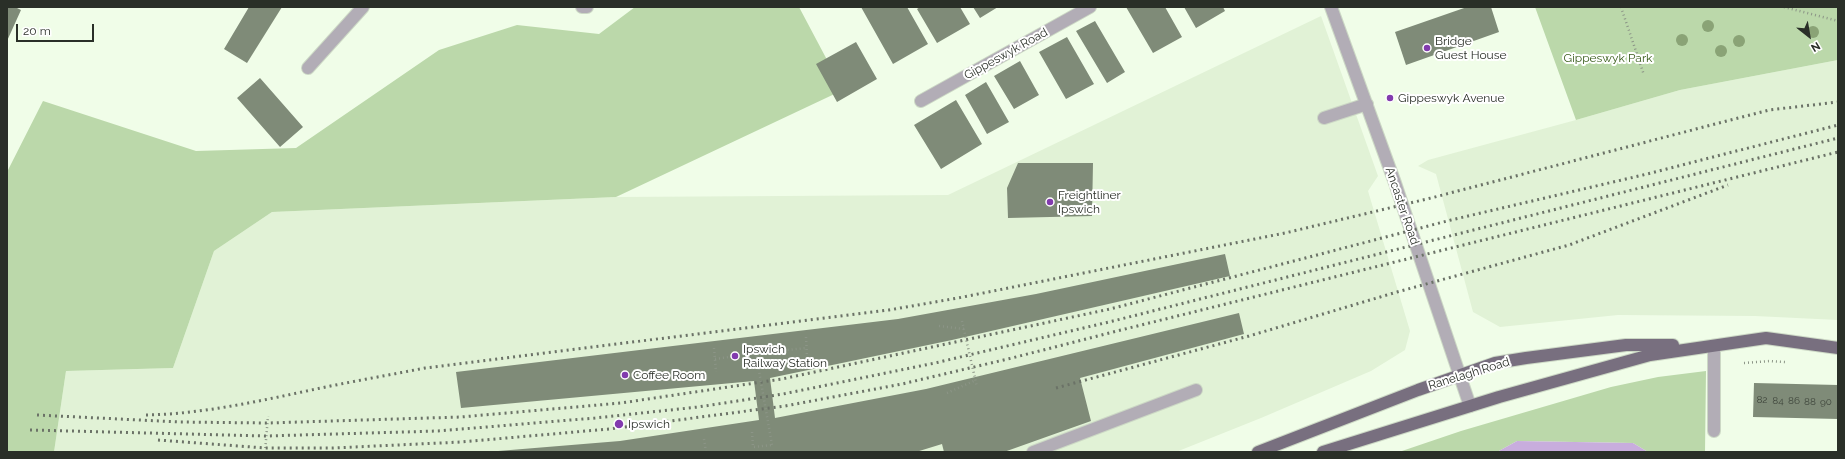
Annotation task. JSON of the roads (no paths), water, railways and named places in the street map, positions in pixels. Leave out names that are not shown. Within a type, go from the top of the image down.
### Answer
[{"type":"main road","name":"Ranelagh Road","points":[[1323,452],[1470,406],[1650,354],[1766,338],[1838,348]]},
{"type":"main road","name":"Ranelagh Road","points":[[1258,452],[1411,392],[1495,363],[1626,345],[1714,346]]},
{"type":"street","points":[[308,68],[363,7]]},
{"type":"street","points":[[582,7],[587,7]]},
{"type":"street","name":"Gippeswyk Road","points":[[921,101],[1090,7]]},
{"type":"street","name":"Ancaster Road","points":[[1331,7],[1367,104],[1470,406]]},
{"type":"street","points":[[1324,118],[1367,104]]},
{"type":"street","points":[[1714,346],[1714,431]]},
{"type":"street","points":[[1033,452],[1196,390]]},
{"type":"railway","points":[[146,415],[185,413],[224,407],[425,368],[889,310],[958,298],[1285,233],[1431,198],[1769,110],[1838,102]]},
{"type":"railway","points":[[37,415],[180,422],[267,423],[461,417],[621,403],[782,379],[1110,309],[1451,220],[1643,175],[1838,125]]},
{"type":"railway","points":[[30,430],[266,436],[438,431],[595,418],[698,407],[783,394],[935,363],[1113,321],[1838,138]]},
{"type":"railway","points":[[158,440],[265,448],[333,448],[461,442],[609,429],[785,406],[902,384],[1012,358],[1838,152]]},
{"type":"railway","points":[[1056,388],[1249,336],[1397,292],[1569,245],[1728,185]]},
{"type":"place","name":"Bridge Guest House","points":[[1427,48]]},
{"type":"place","name":"Gippeswyk Avenue","points":[[1390,98]]},
{"type":"place","name":"Freightliner Ipswich","points":[[1050,202]]},
{"type":"place","name":"Ipswich Railway Station","points":[[735,356]]},
{"type":"place","name":"Coffee Room","points":[[625,375]]},
{"type":"place","name":"Ipswich","points":[[619,424]]},
{"type":"park label","name":"Gippeswyk Park","points":[[1608,58]]}]
